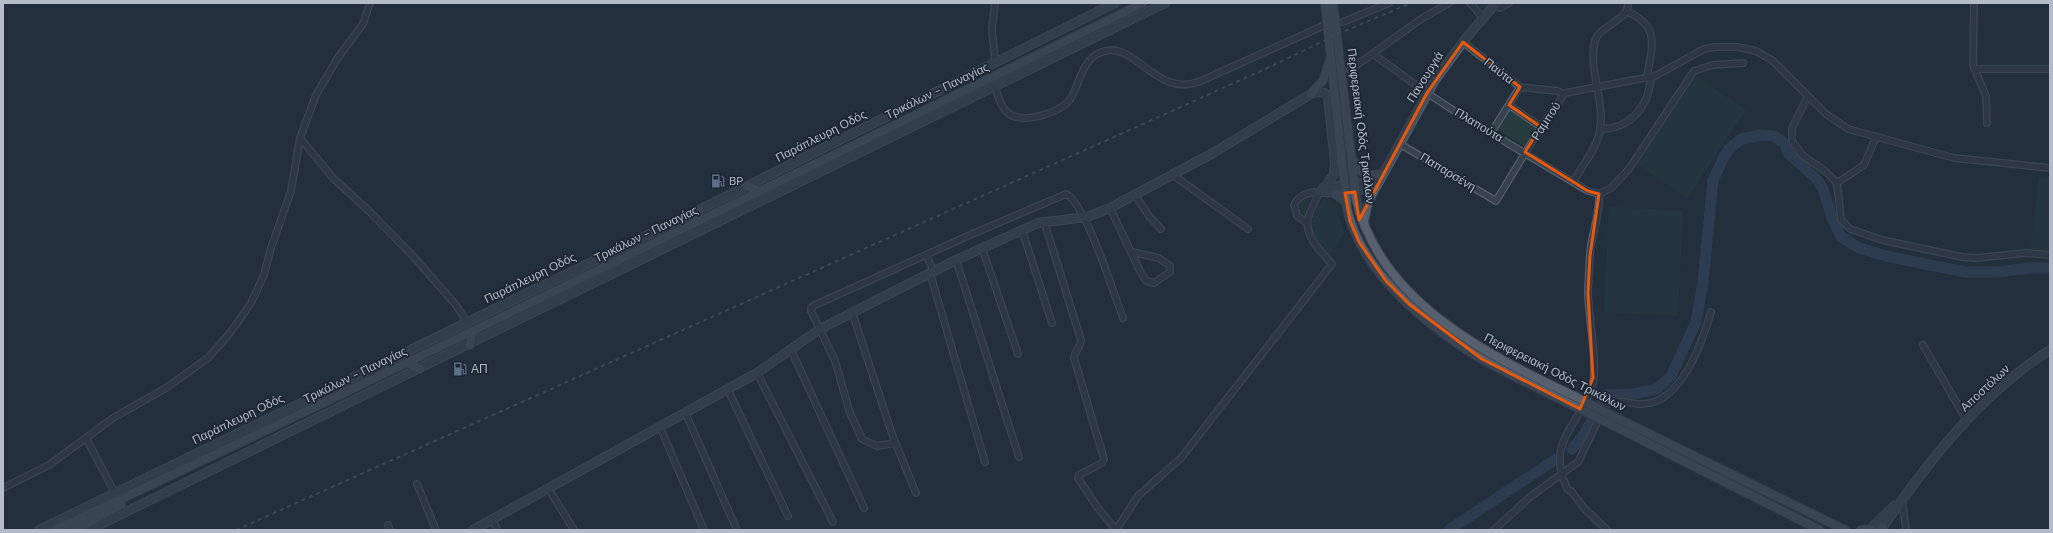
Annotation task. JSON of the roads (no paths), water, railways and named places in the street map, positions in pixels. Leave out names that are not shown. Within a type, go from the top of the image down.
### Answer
[{"type":"main road","name":"Τρικάλων - Παναγίας","points":[[55,530],[159,483],[472,332],[1142,3]]},
{"type":"main road","name":"Περιφερειακή Οδός Τρικάλων","points":[[1325,3],[1346,202],[1353,230],[1363,249],[1386,281],[1409,304],[1482,359],[1572,400],[1617,418],[1845,530]]},
{"type":"main road","name":"Περιφερειακή Οδός Τρικάλων","points":[[1333,3],[1353,159],[1355,188],[1364,222],[1376,249],[1391,271],[1432,312],[1486,352],[1572,400],[1612,425],[1819,530]]},
{"type":"main road","points":[[1311,94],[1325,74],[1331,53]]},
{"type":"main road","points":[[1353,159],[1364,174],[1371,176],[1383,173]]},
{"type":"main road","points":[[747,186],[760,191]]},
{"type":"main road","points":[[1364,222],[1368,203],[1376,187]]},
{"type":"main road","points":[[1335,194],[1346,202]]},
{"type":"main road","points":[[698,221],[699,210]]},
{"type":"main road","points":[[470,345],[472,332]]},
{"type":"main road","points":[[408,362],[414,367],[420,369]]},
{"type":"main road","name":"Τρικάλων - Παναγίας","points":[[74,530],[159,483]]},
{"type":"main road","points":[[1826,520],[1845,529],[1853,530]]},
{"type":"main road","points":[[1861,530],[1869,529]]},
{"type":"street","points":[[3,488],[49,466],[113,418],[166,388],[208,358],[242,317],[264,275],[271,248],[291,191],[300,138],[318,90],[337,59],[363,24],[370,3]]},
{"type":"street","points":[[995,3],[992,28],[995,62]]},
{"type":"street","name":"Παράπλευρη Οδός","points":[[39,530],[699,210],[1115,3]]},
{"type":"street","points":[[89,530],[470,345],[1165,3]]},
{"type":"street","points":[[1343,22],[1389,3]]},
{"type":"street","points":[[1350,70],[1421,19],[1449,3]]},
{"type":"street","points":[[1470,3],[1483,18]]},
{"type":"street","points":[[1495,4],[1500,8],[1509,3]]},
{"type":"street","points":[[1573,182],[1596,141],[1600,129],[1594,50],[1595,39],[1626,11],[1628,3]]},
{"type":"street","points":[[1974,3],[1974,69],[1986,96],[1987,123]]},
{"type":"street","name":"Πανουργιά","points":[[1376,187],[1426,93],[1462,42],[1495,4]]},
{"type":"street","points":[[1600,129],[1621,126],[1633,118],[1643,104],[1649,77],[1652,44],[1651,32],[1642,19],[1626,11]]},
{"type":"street","points":[[995,86],[1002,106],[1008,114],[1016,118],[1036,117],[1066,104],[1089,61],[1097,54],[1116,50],[1124,53],[1160,78],[1175,85],[1185,86],[1201,81],[1327,24]]},
{"type":"street","name":"Παύτα","points":[[1462,42],[1520,87],[1557,91],[1564,94]]},
{"type":"street","name":"Ραμπού","points":[[1496,201],[1525,152],[1564,94],[1570,91],[1649,77],[1667,71],[1704,50],[1715,47],[1738,47],[1756,51],[1765,55],[1783,70],[1826,114],[1841,126],[1954,158],[2050,168]]},
{"type":"street","name":"Πλαπούτα","points":[[1373,54],[1426,93],[1588,191],[1599,194]]},
{"type":"street","points":[[1607,530],[1584,508],[1571,491],[1568,490],[1562,475],[1561,465],[1562,446],[1568,430],[1589,394],[1594,378],[1589,285],[1590,256],[1599,194],[1611,188],[1629,168],[1694,72],[1713,65],[1743,63]]},
{"type":"street","points":[[1974,69],[2050,69]]},
{"type":"street","points":[[1491,133],[1520,87]]},
{"type":"street","points":[[474,530],[727,388],[757,373],[820,329],[852,312],[956,260],[1044,221],[1085,217],[1110,208],[1135,196],[1311,94],[1323,92],[1329,100],[1335,166],[1333,176],[1322,189],[1307,223]]},
{"type":"street","points":[[1808,96],[1792,128],[1792,141],[1803,156],[1824,170],[1837,183],[1842,220],[1850,229],[1882,240],[1962,257],[1976,258],[2026,253],[2050,255]]},
{"type":"street","points":[[1509,105],[1541,127]]},
{"type":"street","points":[[1837,183],[1864,165],[1876,137]]},
{"type":"street","points":[[300,138],[333,178],[370,212],[413,256],[455,304],[468,322]]},
{"type":"street","name":"Παπαρσένη","points":[[1400,144],[1496,201]]},
{"type":"street","points":[[1355,188],[1383,173]]},
{"type":"street","points":[[1172,175],[1248,229]]},
{"type":"street","points":[[1044,221],[1081,340],[1081,346],[1075,353],[1074,358],[1104,459],[1102,463],[1079,475],[1078,478],[1097,507],[1116,530],[1138,496],[1181,458],[1332,264],[1312,238],[1307,223],[1297,216],[1294,206],[1301,196],[1322,189],[1376,187]]},
{"type":"street","points":[[1322,189],[1335,194],[1344,189]]},
{"type":"street","points":[[896,443],[877,446],[862,439],[850,413],[835,361],[811,311],[812,306],[1064,194],[1069,196],[1085,217],[1123,318]]},
{"type":"street","points":[[1135,196],[1149,216],[1161,229]]},
{"type":"street","points":[[1110,208],[1132,252],[1141,274],[1149,282],[1157,282],[1170,272],[1170,266],[1159,258],[1132,252]]},
{"type":"street","points":[[1022,230],[1052,323]]},
{"type":"street","points":[[982,248],[1018,354]]},
{"type":"street","points":[[926,255],[986,462]]},
{"type":"street","points":[[956,260],[1019,457]]},
{"type":"street","points":[[852,312],[896,443],[916,493]]},
{"type":"street","points":[[1494,530],[1530,497],[1578,462],[1605,406],[1609,403],[1619,401],[1646,404],[1662,396],[1678,385],[1704,337],[1711,312]]},
{"type":"street","points":[[1924,345],[1967,421]]},
{"type":"street","points":[[791,350],[864,508]]},
{"type":"street","name":"Αποστόλων","points":[[1902,499],[1967,421],[2002,388],[2035,360],[2050,350]]},
{"type":"street","points":[[757,373],[833,522]]},
{"type":"street","points":[[727,388],[788,516]]},
{"type":"street","points":[[685,412],[737,530]]},
{"type":"street","points":[[660,426],[704,530]]},
{"type":"street","points":[[86,438],[115,493]]},
{"type":"street","points":[[417,484],[436,530]]},
{"type":"street","points":[[548,488],[574,530]]},
{"type":"street","points":[[1882,529],[1902,499]]},
{"type":"street","points":[[1869,529],[1902,499]]},
{"type":"street","points":[[1902,499],[1906,530]]},
{"type":"street","points":[[493,520],[497,530]]},
{"type":"waterway","points":[[1572,449],[1583,436],[1606,395],[1633,394],[1657,389],[1671,376],[1696,322],[1703,282],[1713,180],[1729,149],[1741,139],[1761,135],[1774,136],[1784,143],[1789,154],[1817,179],[1823,189],[1833,220],[1841,237],[1859,248],[1886,256],[1965,272],[1998,272],[2029,268],[2050,268]]},
{"type":"waterway","points":[[1449,530],[1556,459]]},
{"type":"railway","points":[[236,530],[1143,124],[1274,65],[1338,34],[1411,3]]},
{"type":"place","name":"BP","points":[[718,181]]},
{"type":"place","name":"ΑΠ","points":[[460,369]]}]
